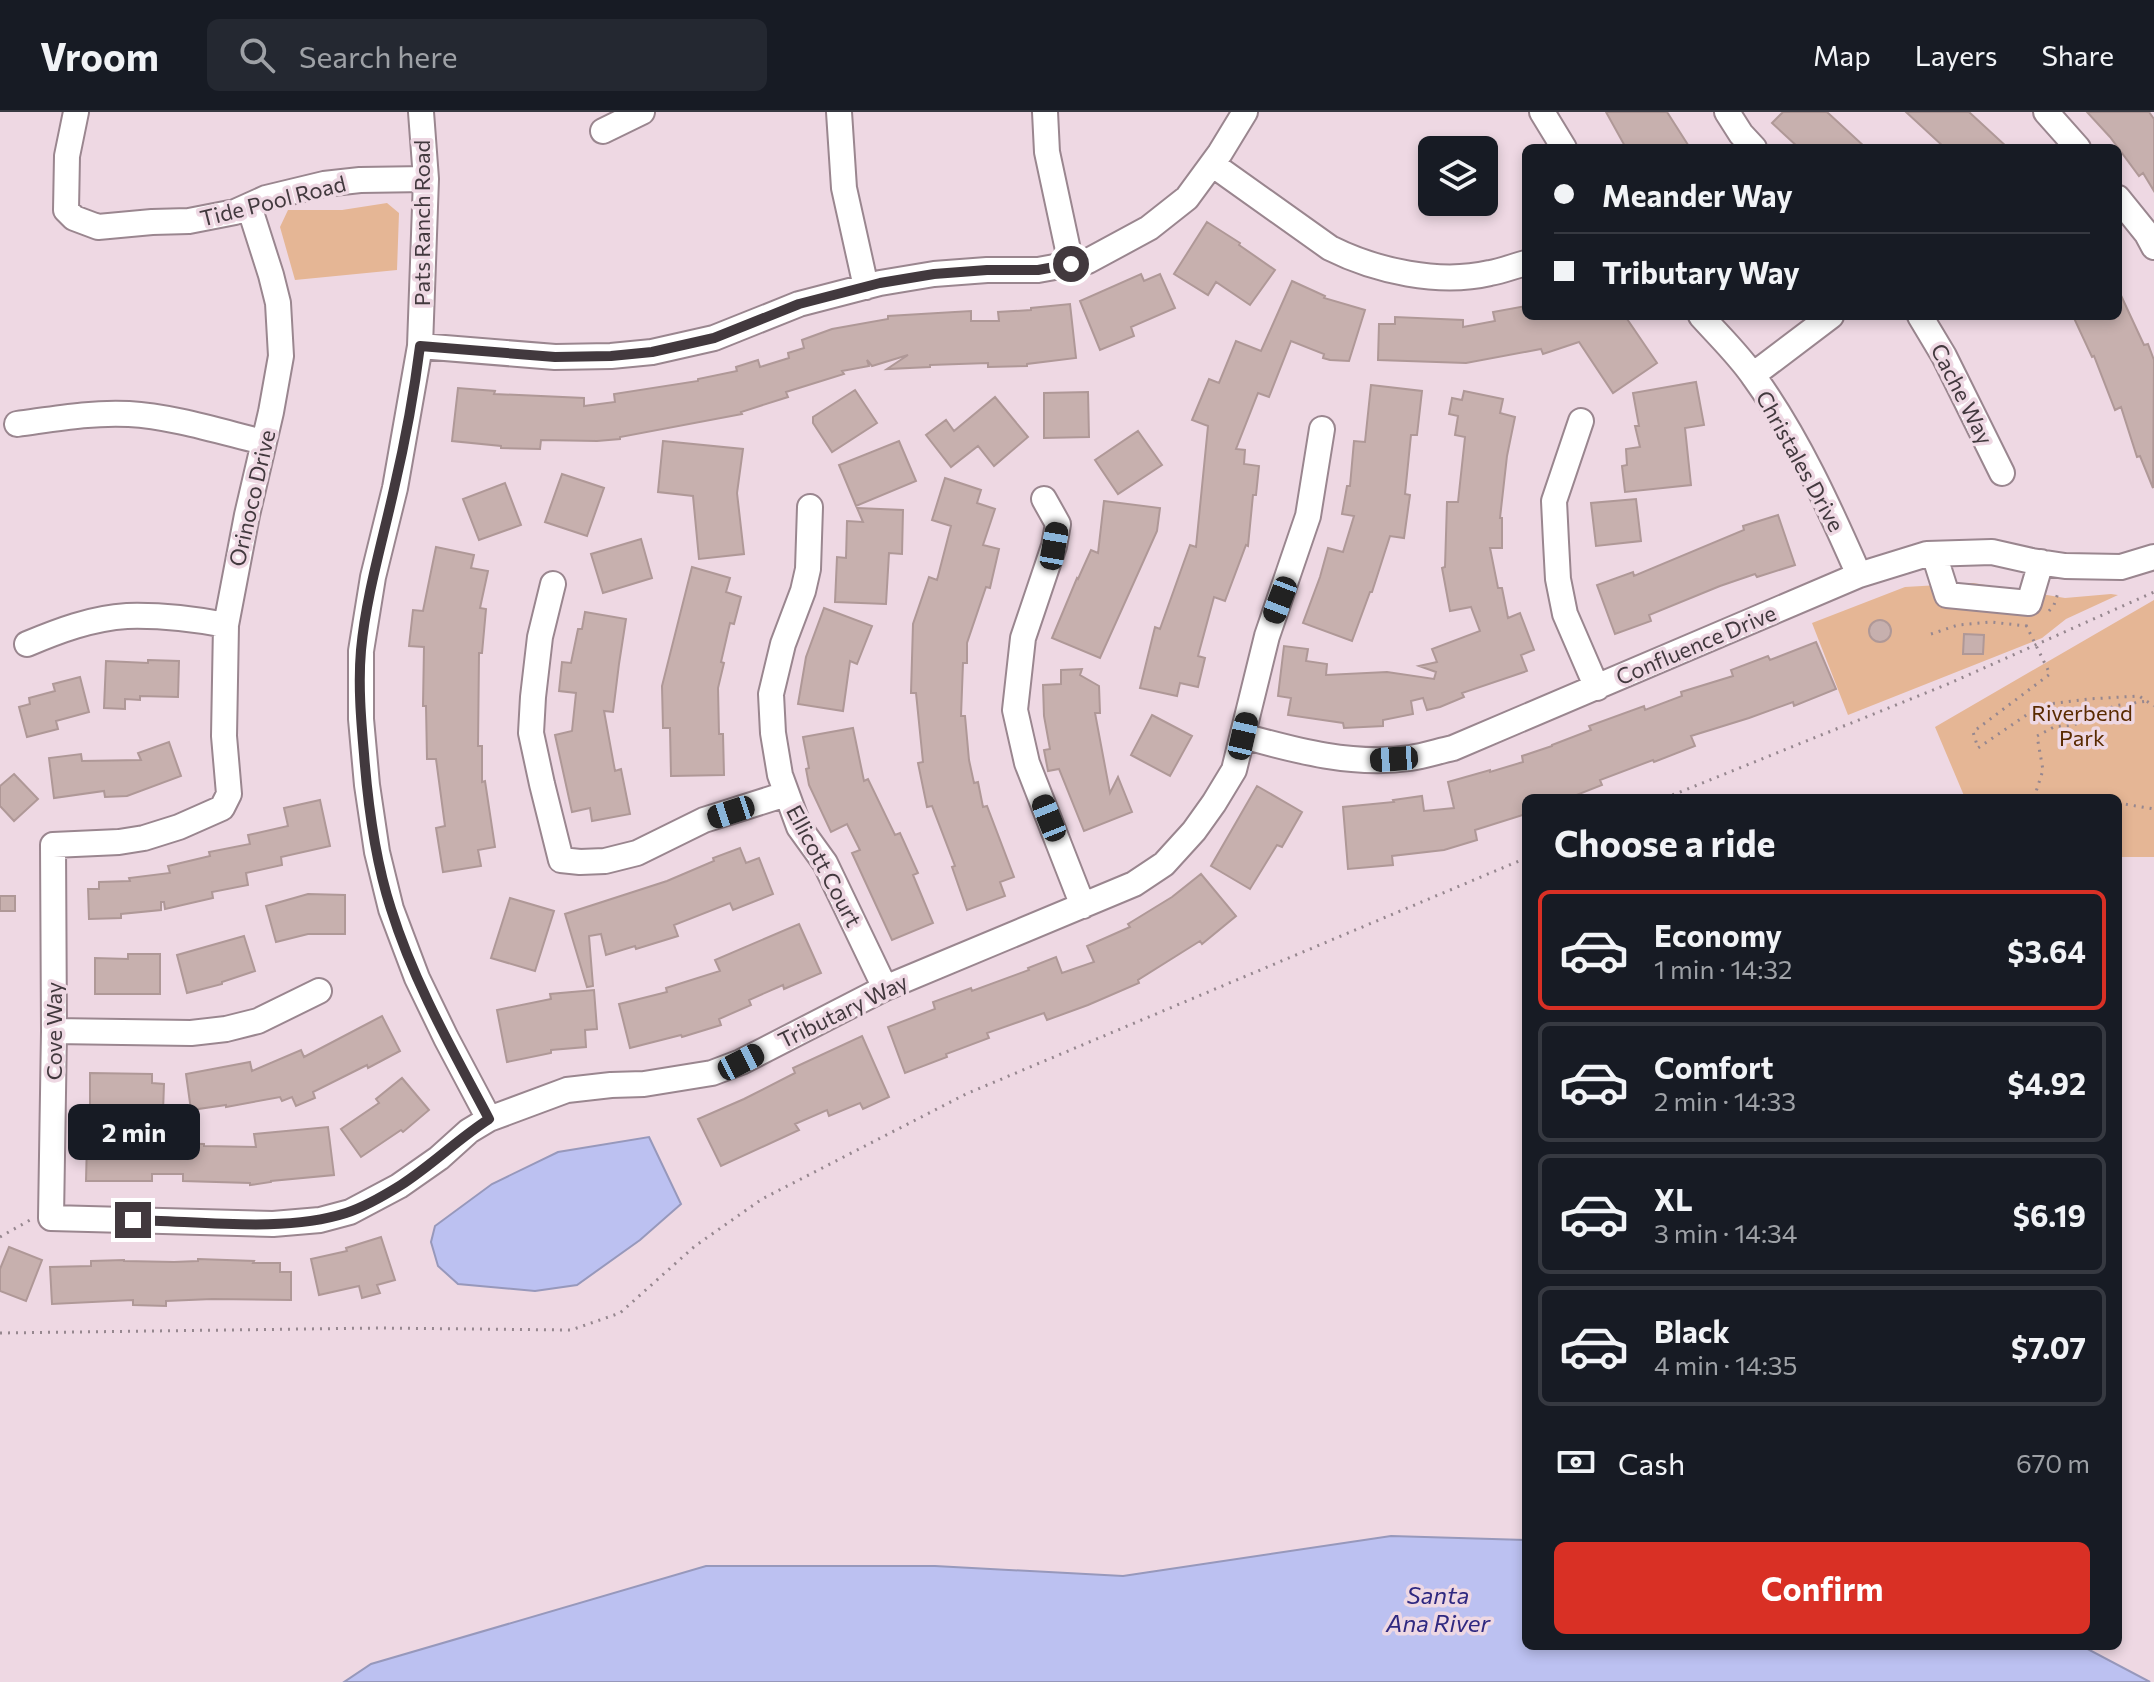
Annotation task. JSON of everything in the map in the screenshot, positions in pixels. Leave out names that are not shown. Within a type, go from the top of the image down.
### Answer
[{"type":"street","name":"Tide Pool Road","points":[[76,112],[67,156],[66,210],[74,218],[98,227],[189,221],[235,212],[266,198],[324,184],[426,179]]},
{"type":"street","name":"Pats Ranch Road","points":[[421,112],[426,179],[420,346],[395,488],[373,577],[361,651],[361,719],[377,852],[391,909],[417,978],[489,1119]]},
{"type":"street","points":[[603,131],[642,112]]},
{"type":"street","points":[[839,112],[844,188],[866,287]]},
{"type":"street","points":[[1045,112],[1047,152],[1071,264]]},
{"type":"street","points":[[420,346],[555,357],[652,352],[714,338],[799,304],[866,287],[934,274],[1038,270],[1088,261],[1149,228],[1187,198],[1245,112]]},
{"type":"street","points":[[1542,112],[1562,144]]},
{"type":"street","points":[[1727,112],[1750,144]]},
{"type":"street","points":[[2046,112],[2074,144]]},
{"type":"street","points":[[1212,164],[1330,248],[1379,268],[1442,277],[1487,274],[1522,264]]},
{"type":"street","points":[[2122,203],[2154,247]]},
{"type":"street","name":"Orinoco Drive","points":[[53,845],[144,838],[222,808],[229,794],[224,736],[226,625],[281,356],[278,303],[249,206]]},
{"type":"street","name":"Christales Drive","points":[[1705,320],[1753,375],[1792,436],[1859,575]]},
{"type":"street","points":[[1753,375],[1826,320]]},
{"type":"street","name":"Cache Way","points":[[1922,320],[1944,356],[2002,473]]},
{"type":"street","points":[[17,424],[92,414],[131,414],[263,442]]},
{"type":"street","points":[[1581,421],[1554,501],[1558,579],[1565,614],[1597,688]]},
{"type":"street","name":"Tributary Way","points":[[51,1213],[273,1224],[320,1220],[350,1212],[399,1186],[489,1119],[567,1090],[644,1084],[712,1073],[741,1062],[885,988],[1134,884],[1164,864],[1194,831],[1234,770],[1267,636],[1308,516],[1322,429]]},
{"type":"street","points":[[1044,499],[1058,524],[1054,546],[1023,638],[1015,710],[1027,763],[1083,906]]},
{"type":"street","name":"Ellicott Court","points":[[810,507],[808,569],[783,644],[771,694],[777,761],[799,827],[825,863],[885,988]]},
{"type":"street","name":"Confluence Drive","points":[[1243,736],[1318,755],[1378,760],[1411,758],[1453,748],[1859,575],[1900,562],[1934,554],[1992,552],[2065,566],[2121,567],[2154,557]]},
{"type":"street","points":[[1934,554],[1947,595],[2029,603],[2041,562]]},
{"type":"street","points":[[553,584],[540,637],[531,733],[561,860],[605,861],[637,853],[704,820],[786,794]]},
{"type":"street","points":[[27,644],[59,631],[126,616],[226,625]]},
{"type":"street","name":"Cove Way","points":[[51,1213],[53,845]]},
{"type":"street","points":[[54,1031],[191,1033],[226,1029],[258,1021],[319,991]]},
{"type":"path","points":[[1675,794],[1948,684],[2154,592]]},
{"type":"path","points":[[2021,614],[2050,674],[1973,732],[1978,748],[2041,705],[2139,696],[2154,706]]},
{"type":"path","points":[[2035,794],[2043,770],[2037,736],[2054,727],[2087,720],[2114,706],[2147,701]]},
{"type":"path","points":[[2122,804],[2154,809]]},
{"type":"path","points":[[0,1333],[380,1328],[571,1330],[620,1313],[695,1246],[762,1199],[966,1094],[1522,860]]},
{"type":"path","points":[[0,1237],[51,1213]]},
{"type":"green space","points":[[387,203],[399,213],[397,270],[295,280],[280,227],[288,210],[342,210]]},
{"type":"green space","points":[[1973,583],[2065,598],[2118,595],[2066,619],[2042,638],[1848,715],[1812,623],[1905,587]]},
{"type":"green space","name":"Riverbend Park","points":[[2154,600],[2154,857],[2122,857],[2122,794],[1963,794],[1935,727]]},
{"type":"water","points":[[649,1137],[681,1204],[640,1240],[577,1285],[535,1291],[458,1284],[438,1266],[431,1242],[435,1226],[492,1184],[558,1152]]},
{"type":"water","name":"Santa Ana River","points":[[1391,1536],[1522,1540],[1522,1650],[2090,1650],[2150,1682],[344,1682],[371,1664],[706,1566],[935,1566],[1123,1576]]},
{"type":"building","points":[[1606,112],[1667,112],[1687,144],[1624,144]]},
{"type":"building","points":[[1783,112],[1827,112],[1862,144],[1795,144],[1772,123]]},
{"type":"building","points":[[1906,112],[1969,112],[2004,144],[1941,144]]},
{"type":"building","points":[[2087,112],[2149,112],[2154,119],[2154,191],[2143,173],[2139,176],[2122,153],[2122,144],[2115,144]]},
{"type":"building","points":[[1207,222],[1275,270],[1250,305],[1216,282],[1208,295],[1174,274]]},
{"type":"building","points":[[1141,274],[1144,281],[1160,274],[1175,308],[1131,327],[1134,336],[1100,350],[1080,301]]},
{"type":"building","points":[[1292,281],[1324,298],[1365,310],[1349,361],[1323,358],[1324,354],[1291,341],[1269,397],[1258,393],[1236,449],[1245,450],[1244,464],[1259,466],[1248,546],[1225,601],[1214,597],[1198,656],[1205,658],[1198,687],[1180,683],[1177,696],[1140,688],[1155,627],[1160,629],[1190,545],[1196,547],[1208,426],[1192,420],[1209,379],[1219,383],[1236,341],[1261,351]]},
{"type":"building","points":[[2122,298],[2154,360],[2153,488],[2140,456],[2137,457],[2121,407],[2115,410],[2075,320],[2122,320]]},
{"type":"building","points":[[1070,304],[1076,358],[1027,366],[988,367],[988,363],[887,369],[908,355],[872,366],[867,360],[869,366],[842,371],[844,374],[786,392],[788,397],[742,414],[620,439],[541,440],[540,449],[501,448],[452,441],[458,388],[495,391],[494,394],[584,398],[584,406],[615,402],[614,394],[698,381],[737,371],[736,367],[758,360],[760,367],[789,358],[788,353],[804,348],[802,340],[832,329],[888,319],[888,316],[971,311],[971,321],[999,321],[998,312]]},
{"type":"building","points":[[1522,307],[1522,320],[1628,320],[1657,363],[1613,393],[1579,342],[1543,354],[1541,349],[1466,363],[1378,360],[1379,324],[1395,324],[1395,317],[1463,320],[1463,327],[1495,321],[1493,312]]},
{"type":"building","points":[[1696,382],[1704,425],[1685,428],[1691,485],[1625,492],[1622,466],[1627,465],[1626,449],[1640,447],[1633,393]]},
{"type":"building","points":[[1371,385],[1422,391],[1417,435],[1411,435],[1405,494],[1410,495],[1404,538],[1390,536],[1352,641],[1303,623],[1328,548],[1343,552],[1354,516],[1342,514],[1347,486],[1350,486],[1354,441],[1365,442]]},
{"type":"building","points":[[855,390],[877,423],[832,452],[813,423],[813,417]]},
{"type":"building","points":[[1464,391],[1503,399],[1500,413],[1515,417],[1500,518],[1502,548],[1490,548],[1508,618],[1520,613],[1534,650],[1521,655],[1527,671],[1462,693],[1464,697],[1440,707],[1427,710],[1423,698],[1411,701],[1413,714],[1383,720],[1383,726],[1344,728],[1343,723],[1288,715],[1291,698],[1278,696],[1284,646],[1308,649],[1306,661],[1327,664],[1326,675],[1387,672],[1434,679],[1436,672],[1419,666],[1437,662],[1432,649],[1480,631],[1471,607],[1450,611],[1442,568],[1445,567],[1447,502],[1458,502],[1465,437],[1455,435],[1458,416],[1449,414],[1452,398],[1462,400]]},
{"type":"building","points":[[1088,392],[1089,437],[1044,438],[1044,393]]},
{"type":"building","points":[[995,397],[1028,437],[994,466],[978,446],[951,467],[926,435],[946,420],[954,431]]},
{"type":"building","points":[[1138,431],[1162,465],[1118,494],[1095,460]]},
{"type":"building","points":[[663,441],[743,449],[737,493],[744,554],[699,559],[693,496],[658,492]]},
{"type":"building","points":[[899,441],[916,481],[856,506],[839,465]]},
{"type":"building","points":[[562,474],[604,488],[587,536],[545,522]]},
{"type":"building","points":[[945,478],[981,490],[977,503],[995,509],[983,545],[999,549],[990,588],[986,587],[967,643],[961,716],[965,716],[974,783],[978,782],[983,807],[987,806],[1014,877],[1000,882],[1005,896],[967,910],[952,867],[955,866],[932,806],[927,807],[918,763],[923,762],[916,693],[911,693],[913,624],[929,577],[937,580],[951,526],[932,520]]},
{"type":"building","points":[[505,483],[521,525],[479,540],[463,499]]},
{"type":"building","points":[[1636,499],[1641,541],[1596,546],[1591,503]]},
{"type":"building","points":[[1104,501],[1160,508],[1157,531],[1100,658],[1052,638],[1091,550],[1098,553]]},
{"type":"building","points":[[857,508],[903,510],[902,554],[889,553],[886,604],[835,602],[837,557],[846,558],[847,521],[863,522]]},
{"type":"building","points":[[1778,515],[1795,565],[1720,586],[1649,615],[1651,621],[1615,634],[1597,585],[1633,572],[1634,576],[1744,530],[1743,526]]},
{"type":"building","points":[[641,539],[652,578],[603,593],[591,554]]},
{"type":"building","points":[[436,547],[474,555],[471,568],[488,571],[480,608],[486,609],[482,653],[479,653],[478,746],[482,746],[482,782],[485,781],[495,847],[478,850],[481,866],[443,872],[436,828],[445,826],[436,759],[427,759],[426,706],[423,706],[424,647],[409,646],[413,610],[423,611]]},
{"type":"building","points":[[692,567],[730,578],[726,592],[741,597],[734,624],[730,623],[718,688],[724,775],[671,776],[670,728],[663,728],[662,686]]},
{"type":"building","points":[[824,608],[872,626],[857,664],[850,661],[843,711],[798,704],[806,657]]},
{"type":"building","points":[[585,612],[626,619],[613,712],[604,711],[615,771],[621,769],[630,814],[592,821],[590,808],[572,812],[555,735],[572,731],[576,693],[559,691],[562,662],[571,663]]},
{"type":"building","points":[[1880,620],[1888,623],[1891,631],[1888,639],[1880,642],[1872,639],[1869,631],[1872,623]]},
{"type":"building","points":[[1964,634],[1984,635],[1983,654],[1963,654]]},
{"type":"building","points":[[1816,642],[1836,689],[1794,706],[1793,702],[1691,736],[1695,746],[1600,780],[1602,785],[1579,794],[1522,794],[1522,815],[1475,830],[1477,840],[1444,850],[1392,856],[1393,865],[1348,869],[1343,807],[1422,796],[1424,811],[1454,808],[1448,782],[1523,762],[1522,756],[1591,730],[1589,726],[1682,696],[1681,692],[1733,676],[1731,670],[1768,656],[1770,660]]},
{"type":"building","points":[[148,660],[179,661],[178,697],[140,696],[140,700],[125,699],[125,709],[104,708],[106,661],[148,663]]},
{"type":"building","points":[[1082,669],[1080,675],[1099,686],[1100,713],[1095,713],[1110,793],[1118,777],[1132,812],[1084,831],[1059,769],[1048,771],[1044,750],[1050,749],[1043,685],[1061,684],[1061,670]]},
{"type":"building","points":[[80,677],[89,712],[56,721],[58,729],[27,737],[19,707],[30,704],[29,698],[55,691],[53,684]]},
{"type":"building","points":[[1152,715],[1192,736],[1170,776],[1131,755]]},
{"type":"building","points":[[853,728],[864,781],[868,779],[895,835],[900,833],[918,873],[913,875],[933,923],[892,940],[852,853],[860,850],[847,824],[831,832],[809,785],[806,769],[809,768],[803,737]]},
{"type":"building","points":[[169,742],[181,776],[127,796],[105,797],[104,791],[54,798],[49,758],[81,754],[82,761],[141,760],[138,753]]},
{"type":"building","points":[[14,774],[38,799],[14,821],[0,806],[0,786]]},
{"type":"building","points":[[1257,786],[1302,812],[1282,847],[1277,845],[1250,889],[1211,866]]},
{"type":"building","points":[[320,800],[330,846],[281,857],[282,865],[246,873],[248,885],[212,892],[213,898],[165,909],[164,902],[161,902],[161,910],[121,914],[121,918],[89,919],[88,889],[99,889],[99,882],[130,881],[129,878],[170,873],[168,866],[210,856],[209,852],[250,844],[248,835],[288,826],[284,808]]},
{"type":"building","points":[[740,848],[746,863],[759,858],[773,894],[733,910],[730,903],[674,925],[678,936],[636,949],[635,946],[606,955],[601,934],[589,936],[593,986],[587,987],[565,914],[667,881]]},
{"type":"building","points":[[1201,874],[1236,916],[1202,944],[1200,941],[1138,980],[1139,983],[1047,1020],[1044,1013],[987,1033],[989,1038],[905,1073],[888,1027],[935,1009],[933,1002],[971,988],[972,991],[1056,957],[1062,973],[1094,962],[1087,946],[1130,927],[1128,924],[1172,897]]},
{"type":"building","points":[[308,894],[345,895],[345,934],[308,934],[276,942],[266,906]]},
{"type":"building","points":[[0,896],[15,896],[15,911],[0,911]]},
{"type":"building","points":[[510,898],[554,911],[535,971],[491,958]]},
{"type":"building","points":[[799,924],[821,973],[749,1000],[751,1005],[719,1019],[721,1025],[630,1048],[619,1004],[667,992],[666,988],[720,971],[715,960]]},
{"type":"building","points":[[244,936],[255,971],[187,993],[177,955]]},
{"type":"building","points":[[128,954],[160,954],[160,994],[95,994],[95,958],[128,959]]},
{"type":"building","points":[[594,990],[597,1029],[585,1030],[586,1047],[551,1050],[551,1053],[507,1062],[497,1010],[551,999],[550,994]]},
{"type":"building","points":[[382,1016],[400,1051],[313,1092],[315,1098],[296,1106],[292,1097],[282,1101],[280,1097],[191,1110],[186,1074],[250,1062],[252,1071],[301,1050],[304,1057]]},
{"type":"building","points":[[862,1036],[889,1097],[863,1109],[860,1103],[829,1116],[827,1110],[795,1124],[799,1130],[721,1166],[698,1119],[744,1099],[795,1073],[793,1068]]},
{"type":"building","points":[[90,1073],[152,1074],[152,1083],[164,1084],[163,1112],[90,1113]]},
{"type":"building","points":[[402,1078],[429,1110],[403,1132],[401,1130],[361,1157],[341,1129],[379,1103],[376,1099]]},
{"type":"building","points":[[328,1127],[334,1175],[250,1185],[183,1181],[183,1174],[152,1174],[152,1181],[86,1181],[87,1141],[256,1147],[254,1134]]},
{"type":"building","points":[[381,1237],[395,1280],[377,1285],[380,1293],[362,1298],[359,1286],[319,1295],[311,1259],[347,1251],[346,1248]]},
{"type":"building","points":[[9,1247],[42,1260],[26,1301],[0,1291],[0,1269]]},
{"type":"building","points":[[198,1259],[280,1263],[280,1272],[291,1272],[291,1300],[166,1301],[166,1306],[133,1305],[133,1300],[52,1304],[50,1267],[91,1266],[91,1261],[174,1262]]},
{"type":"route","points":[[133,1220],[273,1224],[320,1220],[350,1212],[399,1186],[489,1119],[417,978],[391,909],[377,852],[361,719],[361,651],[373,577],[395,488],[416,380],[420,346],[555,357],[652,352],[714,338],[799,304],[880,283],[934,274],[1038,270],[1071,264]]}]
